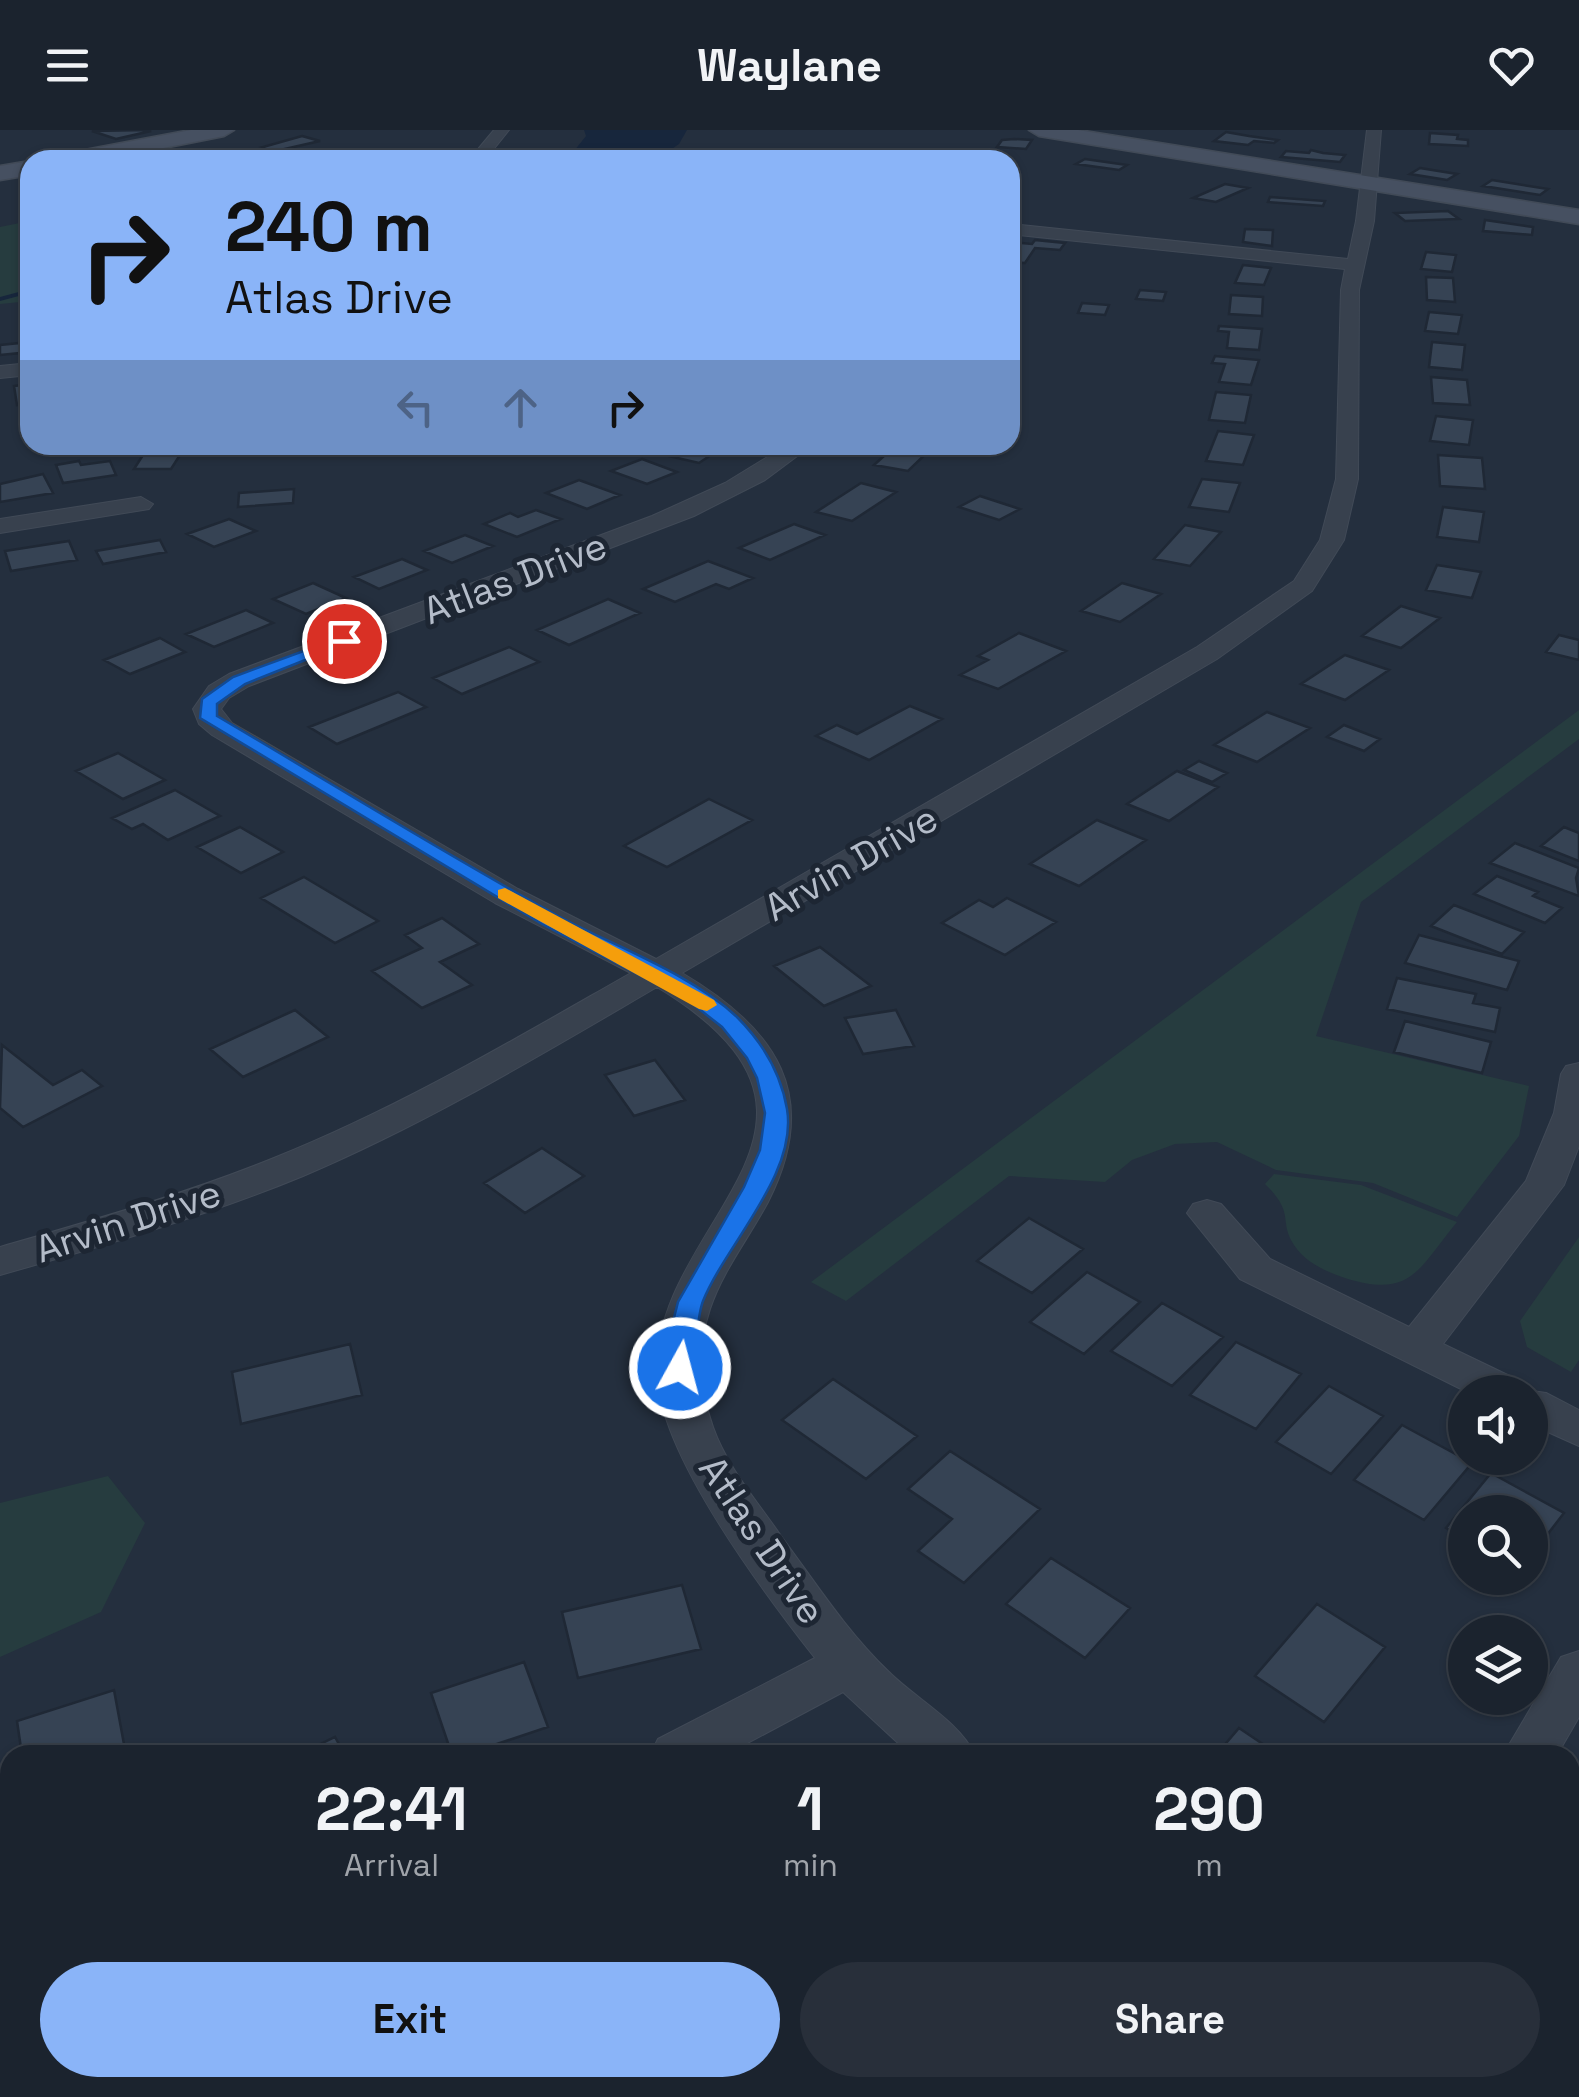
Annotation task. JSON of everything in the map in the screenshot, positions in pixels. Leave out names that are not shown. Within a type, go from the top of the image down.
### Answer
[{"type":"street","points":[[121,150],[224,130]]},
{"type":"street","points":[[485,150],[502,130]]},
{"type":"street","points":[[1039,130],[1579,217]]},
{"type":"street","name":"Arvin Drive","points":[[0,1262],[177,1209],[291,1166],[456,1087],[657,975],[1207,653],[1303,586],[1332,540],[1347,479],[1350,290],[1370,185],[1374,130]]},
{"type":"street","points":[[1020,230],[1356,265]]},
{"type":"street","name":"Atlas Drive","points":[[787,455],[756,478],[680,513],[523,576],[239,680],[208,703],[208,718],[549,919],[696,997],[729,1022],[763,1068],[777,1113],[772,1150],[756,1187],[690,1302],[680,1345],[680,1392],[685,1416],[705,1463],[849,1664],[888,1705],[937,1745]]},
{"type":"street","points":[[0,526],[141,504]]},
{"type":"street","points":[[1416,1350],[1544,1185],[1572,1113],[1579,1074]]},
{"type":"street","points":[[1207,1213],[1255,1270],[1468,1375]]},
{"type":"street","points":[[1548,1413],[1579,1428]]},
{"type":"street","points":[[695,1745],[849,1664]]},
{"type":"street","points":[[1535,1745],[1579,1672]]},
{"type":"green space","points":[[20,223],[20,302],[0,304],[0,227]]},
{"type":"green space","points":[[1579,710],[1579,739],[1361,902],[1316,1036],[1529,1086],[1519,1136],[1457,1217],[1373,1183],[1276,1170],[1217,1142],[1175,1144],[1132,1160],[1105,1182],[1009,1176],[846,1301],[811,1282]]},
{"type":"green space","points":[[1274,1174],[1361,1185],[1457,1222],[1412,1276],[1385,1285],[1367,1284],[1316,1266],[1304,1257],[1289,1237],[1284,1210],[1265,1184]]},
{"type":"green space","points":[[1579,1237],[1579,1360],[1571,1372],[1527,1347],[1520,1321]]},
{"type":"green space","points":[[108,1476],[145,1523],[101,1612],[0,1657],[0,1503]]},
{"type":"water","points":[[584,130],[687,130],[670,150],[575,150],[586,136]]},
{"type":"building","points":[[92,131],[151,131],[116,139]]},
{"type":"building","points":[[1226,132],[1278,140],[1248,145],[1214,141]]},
{"type":"building","points":[[1430,133],[1458,135],[1457,139],[1468,140],[1468,146],[1429,144]]},
{"type":"building","points":[[302,136],[320,141],[280,150],[263,147]]},
{"type":"building","points":[[1002,140],[1032,140],[1026,149],[997,147]]},
{"type":"building","points":[[1286,151],[1345,155],[1340,162],[1281,157]]},
{"type":"building","points":[[1085,159],[1127,165],[1119,170],[1076,164]]},
{"type":"building","points":[[1420,168],[1457,174],[1447,180],[1410,174]]},
{"type":"building","points":[[1492,180],[1548,189],[1540,195],[1483,186]]},
{"type":"building","points":[[1225,184],[1248,188],[1216,202],[1193,198]]},
{"type":"building","points":[[1270,197],[1325,201],[1323,206],[1268,202]]},
{"type":"building","points":[[1448,211],[1459,219],[1405,221],[1395,213]]},
{"type":"building","points":[[1485,220],[1533,227],[1532,235],[1483,231]]},
{"type":"building","points":[[1245,229],[1273,230],[1272,246],[1243,242]]},
{"type":"building","points":[[1035,240],[1065,243],[1060,250],[1035,248],[1025,263],[1020,263],[1020,243],[1032,244]]},
{"type":"building","points":[[1426,252],[1456,255],[1452,272],[1421,269]]},
{"type":"building","points":[[1243,265],[1271,268],[1264,285],[1235,283]]},
{"type":"building","points":[[1426,277],[1453,278],[1455,302],[1427,300]]},
{"type":"building","points":[[1140,290],[1166,292],[1163,301],[1136,299]]},
{"type":"building","points":[[1231,295],[1263,297],[1262,316],[1229,314]]},
{"type":"building","points":[[1082,303],[1109,305],[1105,315],[1078,313]]},
{"type":"building","points":[[1429,312],[1462,315],[1458,334],[1425,331]]},
{"type":"building","points":[[1219,326],[1262,329],[1259,350],[1227,348],[1229,332],[1218,331]]},
{"type":"building","points":[[1432,342],[1465,345],[1462,370],[1429,367]]},
{"type":"building","points":[[20,343],[20,353],[0,355],[0,345]]},
{"type":"building","points":[[1215,356],[1259,360],[1251,385],[1219,382],[1225,364],[1212,363]]},
{"type":"building","points":[[1431,377],[1467,380],[1470,405],[1433,403]]},
{"type":"building","points":[[20,385],[20,405],[17,405],[14,386]]},
{"type":"building","points":[[1216,392],[1251,395],[1245,423],[1209,420]]},
{"type":"building","points":[[1436,416],[1473,420],[1469,445],[1430,441]]},
{"type":"building","points":[[1218,431],[1254,435],[1243,465],[1206,461]]},
{"type":"building","points":[[143,455],[180,455],[171,469],[134,469]]},
{"type":"building","points":[[664,455],[711,455],[699,463]]},
{"type":"building","points":[[885,455],[925,455],[908,471],[874,465]]},
{"type":"building","points":[[1438,455],[1482,458],[1485,489],[1440,486]]},
{"type":"building","points":[[642,459],[677,472],[647,484],[611,471]]},
{"type":"building","points":[[79,461],[81,465],[110,461],[116,475],[63,483],[56,465]]},
{"type":"building","points":[[43,474],[53,493],[0,502],[0,484]]},
{"type":"building","points":[[1202,479],[1240,483],[1229,512],[1189,507]]},
{"type":"building","points":[[579,480],[620,495],[587,509],[546,493]]},
{"type":"building","points":[[861,483],[896,492],[852,521],[816,512]]},
{"type":"building","points":[[294,489],[293,503],[238,507],[239,493]]},
{"type":"building","points":[[980,496],[1020,509],[999,520],[959,507]]},
{"type":"building","points":[[1443,507],[1484,512],[1479,542],[1437,537]]},
{"type":"building","points":[[536,510],[561,519],[517,537],[484,524],[510,513],[518,517]]},
{"type":"building","points":[[229,519],[256,531],[214,547],[187,534]]},
{"type":"building","points":[[794,524],[825,535],[770,560],[739,548]]},
{"type":"building","points":[[1185,525],[1221,532],[1190,566],[1154,559]]},
{"type":"building","points":[[465,535],[493,546],[452,563],[424,551]]},
{"type":"building","points":[[160,540],[166,552],[103,564],[96,551]]},
{"type":"building","points":[[69,541],[77,560],[11,571],[5,551]]},
{"type":"building","points":[[402,559],[427,570],[379,589],[354,577]]},
{"type":"building","points":[[708,561],[753,578],[729,589],[716,584],[675,602],[643,589]]},
{"type":"building","points":[[1437,565],[1481,572],[1472,598],[1426,590]]},
{"type":"building","points":[[313,583],[346,598],[306,614],[273,599]]},
{"type":"building","points":[[1122,583],[1161,594],[1120,622],[1081,611]]},
{"type":"building","points":[[608,599],[640,613],[569,645],[537,630]]},
{"type":"building","points":[[1401,606],[1440,618],[1401,648],[1362,636]]},
{"type":"building","points":[[246,610],[273,623],[214,647],[186,634]]},
{"type":"building","points":[[1019,633],[1066,651],[998,689],[960,675],[988,660],[978,656]]},
{"type":"building","points":[[1559,635],[1579,640],[1579,660],[1546,652]]},
{"type":"building","points":[[160,638],[185,652],[130,674],[104,660]]},
{"type":"building","points":[[509,647],[539,662],[462,694],[433,678]]},
{"type":"building","points":[[1345,655],[1389,670],[1345,700],[1301,684]]},
{"type":"building","points":[[398,692],[426,707],[337,744],[309,727]]},
{"type":"building","points":[[910,706],[942,719],[869,760],[816,736],[837,725],[857,734]]},
{"type":"building","points":[[1267,712],[1310,728],[1257,762],[1214,745]]},
{"type":"building","points":[[1344,725],[1380,739],[1364,751],[1327,737]]},
{"type":"building","points":[[118,753],[165,780],[123,799],[76,771]]},
{"type":"building","points":[[1199,761],[1227,773],[1212,782],[1184,770]]},
{"type":"building","points":[[1177,771],[1218,787],[1169,821],[1127,804]]},
{"type":"building","points":[[175,790],[220,816],[168,840],[143,824],[132,829],[112,818]]},
{"type":"building","points":[[709,799],[752,820],[667,867],[624,846]]},
{"type":"building","points":[[1097,820],[1146,840],[1079,886],[1030,864]]},
{"type":"building","points":[[240,827],[283,852],[241,873],[197,847]]},
{"type":"building","points":[[1564,827],[1579,833],[1579,861],[1541,846]]},
{"type":"building","points":[[1515,843],[1579,868],[1579,896],[1490,863]]},
{"type":"building","points":[[1497,876],[1538,892],[1533,896],[1562,908],[1545,923],[1474,894]]},
{"type":"building","points":[[304,877],[378,921],[335,943],[261,898]]},
{"type":"building","points":[[1007,898],[1056,922],[1005,955],[942,923],[979,900],[993,907]]},
{"type":"building","points":[[1454,905],[1524,932],[1502,954],[1431,926]]},
{"type":"building","points":[[442,918],[479,944],[440,962],[472,985],[422,1008],[372,971],[422,948],[405,935]]},
{"type":"building","points":[[1419,935],[1519,961],[1507,990],[1405,963]]},
{"type":"building","points":[[820,947],[871,986],[824,1006],[774,966]]},
{"type":"building","points":[[1397,978],[1476,994],[1473,1003],[1500,1008],[1495,1032],[1387,1009]]},
{"type":"building","points":[[295,1010],[328,1037],[243,1077],[210,1049]]},
{"type":"building","points":[[896,1010],[914,1046],[863,1054],[845,1018]]},
{"type":"building","points":[[1405,1021],[1491,1042],[1482,1073],[1394,1052]]},
{"type":"building","points":[[2,1045],[53,1085],[82,1070],[102,1086],[23,1127],[0,1108]]},
{"type":"building","points":[[655,1060],[685,1100],[634,1116],[605,1075]]},
{"type":"building","points":[[542,1148],[584,1176],[525,1213],[484,1183]]},
{"type":"building","points":[[1029,1218],[1083,1249],[1032,1293],[977,1261]]},
{"type":"building","points":[[1087,1272],[1140,1302],[1084,1354],[1030,1322]]},
{"type":"building","points":[[1162,1303],[1223,1337],[1172,1386],[1111,1351]]},
{"type":"building","points":[[1236,1342],[1301,1374],[1256,1429],[1190,1395]]},
{"type":"building","points":[[350,1344],[362,1395],[241,1424],[232,1372]]},
{"type":"building","points":[[833,1379],[917,1436],[866,1479],[782,1420]]},
{"type":"building","points":[[1329,1386],[1383,1416],[1331,1474],[1276,1442]]},
{"type":"building","points":[[1402,1425],[1448,1450],[1448,1475],[1462,1475],[1424,1520],[1354,1480]]},
{"type":"building","points":[[950,1451],[1040,1509],[964,1583],[918,1551],[952,1519],[908,1489]]},
{"type":"building","points":[[1489,1475],[1495,1475],[1531,1495],[1473,1495]]},
{"type":"building","points":[[1548,1504],[1564,1513],[1548,1534]]},
{"type":"building","points":[[1051,1558],[1130,1608],[1085,1658],[1006,1604]]},
{"type":"building","points":[[682,1585],[701,1649],[578,1678],[562,1612]]},
{"type":"building","points":[[1317,1604],[1385,1647],[1324,1722],[1255,1676]]},
{"type":"building","points":[[524,1662],[548,1727],[494,1745],[449,1745],[431,1693]]},
{"type":"building","points":[[114,1690],[124,1745],[21,1745],[17,1721]]},
{"type":"building","points":[[1239,1728],[1264,1745],[1225,1745]]},
{"type":"building","points":[[335,1737],[339,1745],[319,1745]]},
{"type":"waterway","points":[[0,299],[20,294]]},
{"type":"slow traffic","points":[[505,894],[707,1005]]},
{"type":"route","points":[[344,641],[239,680],[208,703],[208,718],[549,919],[696,997],[729,1022],[757,1056],[768,1078],[777,1113],[772,1150],[756,1187],[690,1302],[680,1345],[680,1368]]}]
